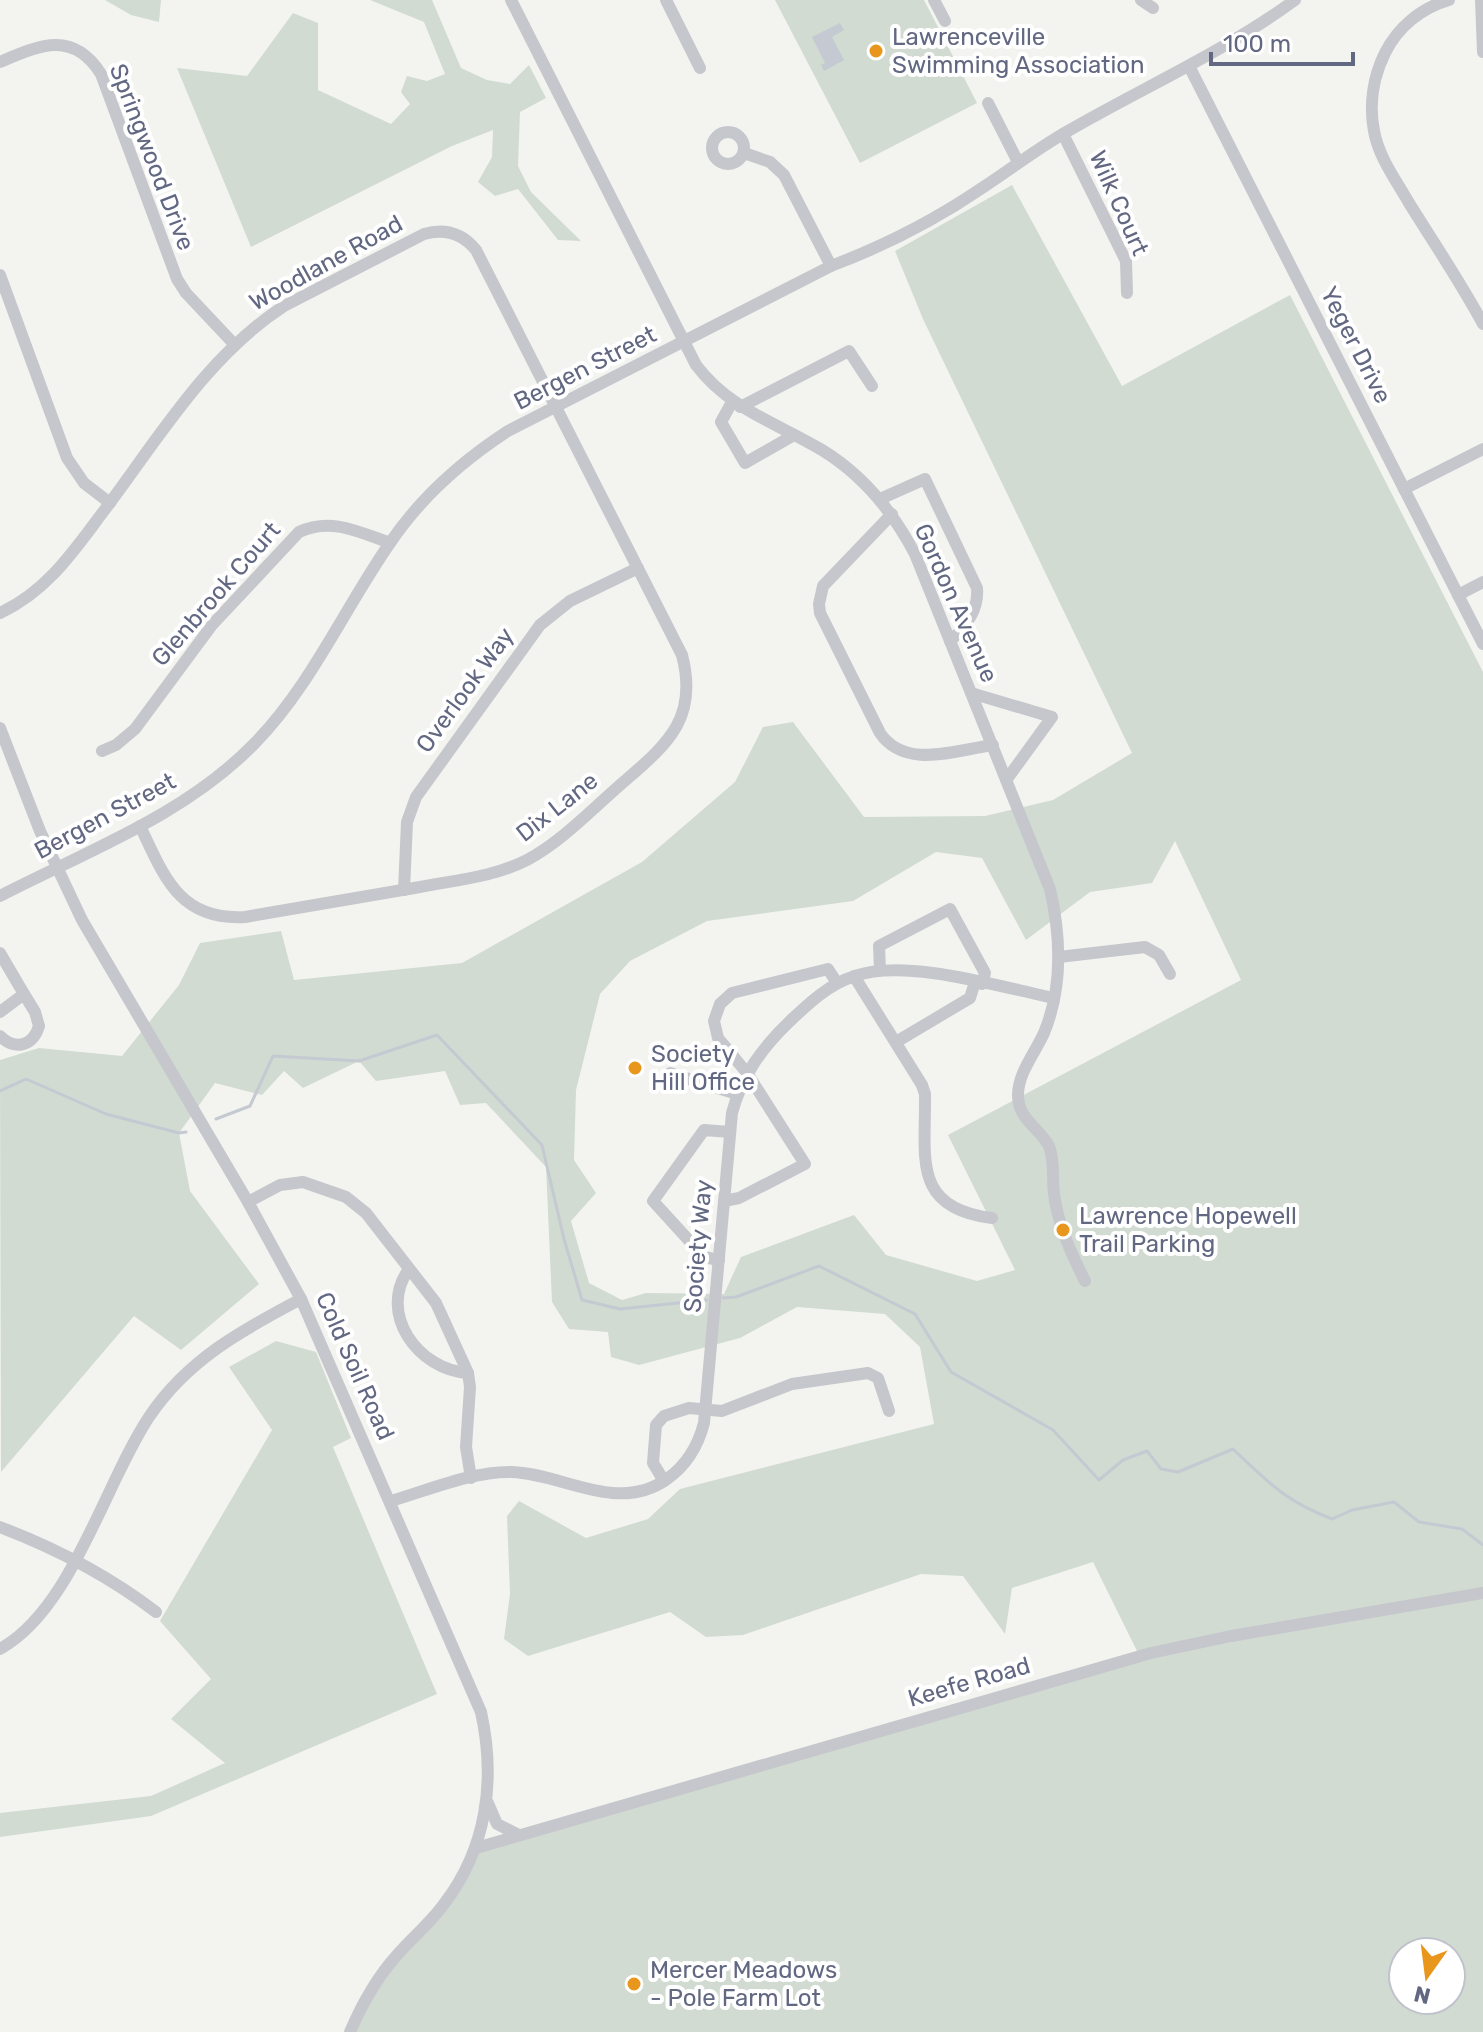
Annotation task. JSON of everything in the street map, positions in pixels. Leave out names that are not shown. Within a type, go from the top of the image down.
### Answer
[{"type":"street","name":"Gordon Avenue","points":[[512,0],[684,342],[707,379],[736,405],[845,466],[892,514],[915,554],[1007,779],[1056,912],[1059,957],[1054,998],[1046,1028],[1019,1084],[1018,1096],[1024,1117],[1050,1148],[1058,1216],[1085,1281]]},
{"type":"street","points":[[666,0],[700,68]]},
{"type":"street","points":[[934,0],[945,21]]},
{"type":"street","points":[[1141,0],[1153,8]]},
{"type":"street","name":"Bergen Street","points":[[0,896],[140,826],[209,784],[235,762],[294,696],[390,543],[419,505],[459,466],[508,431],[831,266],[879,248],[907,233],[981,189],[1063,134],[1189,66],[1295,0]]},
{"type":"street","points":[[1449,0],[1416,15],[1387,49],[1375,80],[1372,115],[1374,132],[1385,163],[1483,324]]},
{"type":"street","points":[[1481,0],[1483,52]]},
{"type":"street","name":"Springwood Drive","points":[[0,62],[32,48],[56,44],[77,50],[95,64],[170,266],[186,293],[234,344]]},
{"type":"street","name":"Yeger Drive","points":[[1189,66],[1483,644]]},
{"type":"street","points":[[988,103],[1018,162]]},
{"type":"street","name":"Wilk Court","points":[[1063,134],[1126,261],[1127,293]]},
{"type":"street","points":[[744,153],[770,162],[784,175],[831,266]]},
{"type":"street","name":"Woodlane Road","points":[[0,613],[47,583],[193,391],[234,344],[284,306],[424,234],[453,232],[476,250],[556,407]]},
{"type":"street","points":[[0,275],[67,458],[84,483],[110,503]]},
{"type":"street","points":[[794,435],[745,463],[721,422],[736,405],[849,351],[872,386]]},
{"type":"street","name":"Dix Lane","points":[[140,826],[166,881],[175,892],[195,908],[220,917],[245,917],[487,875],[527,860],[553,842],[670,740],[684,712],[687,684],[682,655],[556,407]]},
{"type":"street","points":[[1404,489],[1483,449]]},
{"type":"street","points":[[880,499],[925,479],[977,588],[976,607],[960,632],[950,641]]},
{"type":"street","points":[[892,514],[823,586],[820,613],[880,733],[892,746],[900,752],[919,756],[993,745]]},
{"type":"street","name":"Glenbrook Court","points":[[102,751],[116,745],[135,729],[212,625],[299,532],[332,524],[390,543]]},
{"type":"street","name":"Overlook Way","points":[[404,890],[407,822],[416,797],[531,636],[554,612],[570,601],[638,568]]},
{"type":"street","points":[[1458,595],[1483,582]]},
{"type":"street","points":[[971,693],[1052,717],[1007,779]]},
{"type":"street","name":"Cold Soil Road","points":[[0,728],[56,867],[82,920],[248,1202],[301,1299],[481,1712],[489,1753],[487,1800],[476,1848],[444,1905],[383,1972],[350,2032]]},
{"type":"street","points":[[880,970],[879,946],[950,909],[985,973],[970,998],[896,1042]]},
{"type":"street","points":[[1059,957],[1145,947],[1159,955],[1170,974]]},
{"type":"street","points":[[0,953],[38,1019],[37,1033],[26,1043],[5,1042],[0,1036]]},
{"type":"street","points":[[724,1201],[739,1198],[805,1164],[747,1073],[718,1038],[716,1013],[725,998],[737,991],[828,969],[837,983]]},
{"type":"street","name":"Society Way","points":[[391,1501],[490,1474],[525,1473],[619,1494],[645,1490],[664,1481],[685,1462],[700,1436],[705,1410],[730,1132],[737,1094],[756,1058],[817,996],[837,983],[880,970],[913,970],[1054,998]]},
{"type":"street","points":[[854,976],[922,1085],[925,1094],[926,1168],[933,1189],[948,1205],[992,1218]]},
{"type":"street","points":[[0,1012],[24,994]]},
{"type":"street","points":[[670,1073],[737,1094]]},
{"type":"street","points":[[719,1260],[704,1257],[653,1201],[704,1130],[730,1132]]},
{"type":"street","points":[[248,1202],[270,1189],[293,1182],[315,1184],[338,1193],[366,1213],[436,1303],[468,1373],[466,1447],[471,1478]]},
{"type":"street","points":[[409,1269],[399,1287],[400,1321],[407,1338],[446,1370],[468,1373]]},
{"type":"street","points":[[0,1649],[22,1634],[47,1608],[137,1436],[164,1396],[218,1346],[301,1299]]},
{"type":"street","points":[[664,1481],[653,1463],[656,1425],[659,1419],[689,1408],[722,1411],[792,1384],[868,1373],[878,1378],[889,1411]]},
{"type":"street","points":[[0,1527],[111,1580],[156,1612]]},
{"type":"street","name":"Keefe Road","points":[[476,1848],[1166,1649],[1483,1593]]},
{"type":"street","points":[[487,1800],[497,1824],[519,1835]]},
{"type":"shaded area","points":[[105,0],[161,0],[159,22],[131,15]]},
{"type":"shaded area","points":[[370,0],[432,0],[461,68],[487,80],[510,84],[529,65],[546,98],[520,112],[518,166],[531,192],[581,241],[558,240],[518,189],[495,196],[478,182],[492,157],[493,130],[452,146],[251,247],[177,68],[247,76],[293,13],[318,23],[318,90],[391,124],[410,104],[401,92],[407,76],[427,81],[445,74],[424,22]]},
{"type":"shaded area","name":"Lawrenceville Swimming Association","points":[[775,0],[924,0],[977,103],[860,163]]},
{"type":"shaded area","points":[[840,23],[844,30],[832,37],[844,60],[824,71],[821,65],[825,63],[812,37]]},
{"type":"shaded area","points":[[1012,185],[1122,386],[1290,295],[1483,672],[1483,2032],[350,2032],[368,1995],[432,1920],[476,1848],[1138,1653],[1093,1562],[1012,1588],[1005,1634],[963,1576],[921,1574],[743,1635],[706,1637],[670,1612],[528,1656],[504,1639],[510,1594],[507,1516],[519,1501],[586,1538],[648,1519],[680,1489],[934,1424],[920,1347],[885,1314],[797,1307],[740,1338],[639,1365],[611,1357],[608,1332],[569,1329],[552,1302],[546,1167],[486,1103],[460,1105],[445,1071],[376,1081],[359,1061],[303,1088],[284,1071],[262,1095],[215,1083],[179,1133],[190,1191],[259,1284],[181,1350],[134,1316],[1,1472],[0,1060],[39,1048],[122,1056],[179,985],[200,943],[281,931],[294,980],[462,963],[642,862],[735,782],[763,727],[793,722],[864,817],[985,816],[1053,800],[1132,753],[923,319],[895,251]],"holes":[[[1175,841],[1241,980],[948,1135],[1015,1270],[977,1281],[886,1255],[854,1215],[741,1257],[724,1294],[646,1293],[622,1300],[589,1283],[571,1221],[596,1193],[574,1160],[576,1090],[600,994],[630,961],[707,921],[853,901],[936,852],[982,858],[1026,940],[1090,892],[1152,883]]]},
{"type":"shaded area","points":[[276,1341],[316,1352],[351,1438],[333,1447],[437,1694],[151,1816],[0,1837],[0,1813],[151,1796],[225,1763],[171,1719],[211,1679],[160,1621],[272,1430],[229,1367]]},
{"type":"waterway","points":[[216,1119],[250,1106],[273,1056],[359,1061],[437,1035],[542,1145],[582,1300],[620,1309],[707,1300]]},
{"type":"waterway","points":[[0,1091],[26,1079],[106,1114],[179,1133],[186,1132]]},
{"type":"waterway","points":[[723,1298],[736,1297],[819,1266],[915,1314],[951,1372],[1053,1430],[1099,1480],[1123,1460],[1147,1451],[1161,1469],[1178,1472],[1233,1449],[1290,1498],[1332,1519],[1352,1510],[1394,1502],[1419,1522],[1462,1529],[1483,1545]]},
{"type":"place","name":"Lawrenceville Swimming Association","points":[[876,51]]},
{"type":"place","name":"Society Hill Office","points":[[635,1068]]},
{"type":"place","name":"Lawrence Hopewell Trail Parking","points":[[1063,1230]]},
{"type":"place","name":"Mercer Meadows - Pole Farm Lot","points":[[634,1984]]}]
